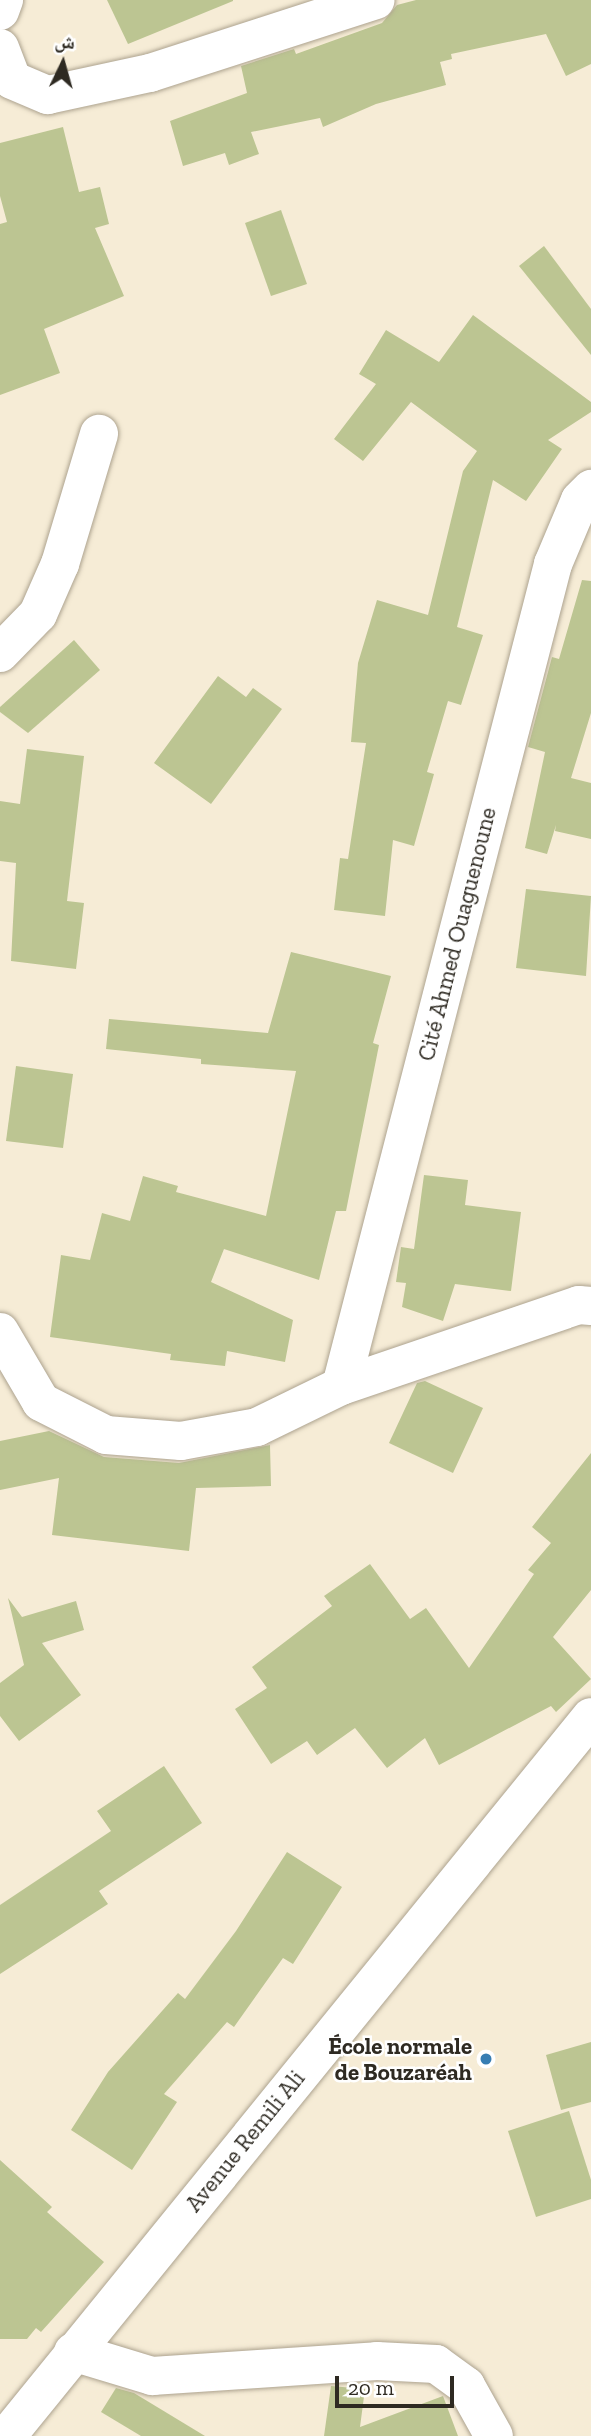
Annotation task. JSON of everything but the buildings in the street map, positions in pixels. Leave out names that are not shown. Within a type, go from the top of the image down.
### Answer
[{"type":"street","points":[[0,11],[4,0]]},
{"type":"street","points":[[0,48],[12,80],[48,95],[150,73],[376,0]]},
{"type":"street","points":[[0,653],[38,614],[60,564],[99,434]]},
{"type":"street","name":"Cité Ahmed Ouaguenoune","points":[[341,1387],[553,564],[580,500],[591,489]]},
{"type":"street","points":[[0,1332],[41,1402],[106,1436],[181,1441],[257,1427],[341,1387],[579,1306],[591,1306]]},
{"type":"street","name":"Avenue Remili Ali","points":[[7,2436],[591,1717]]},
{"type":"street","points":[[73,2352],[152,2376],[377,2361],[436,2364],[466,2386],[494,2436]]},
{"type":"place","name":"École normale de Bouzaréah","points":[[486,2059]]}]
